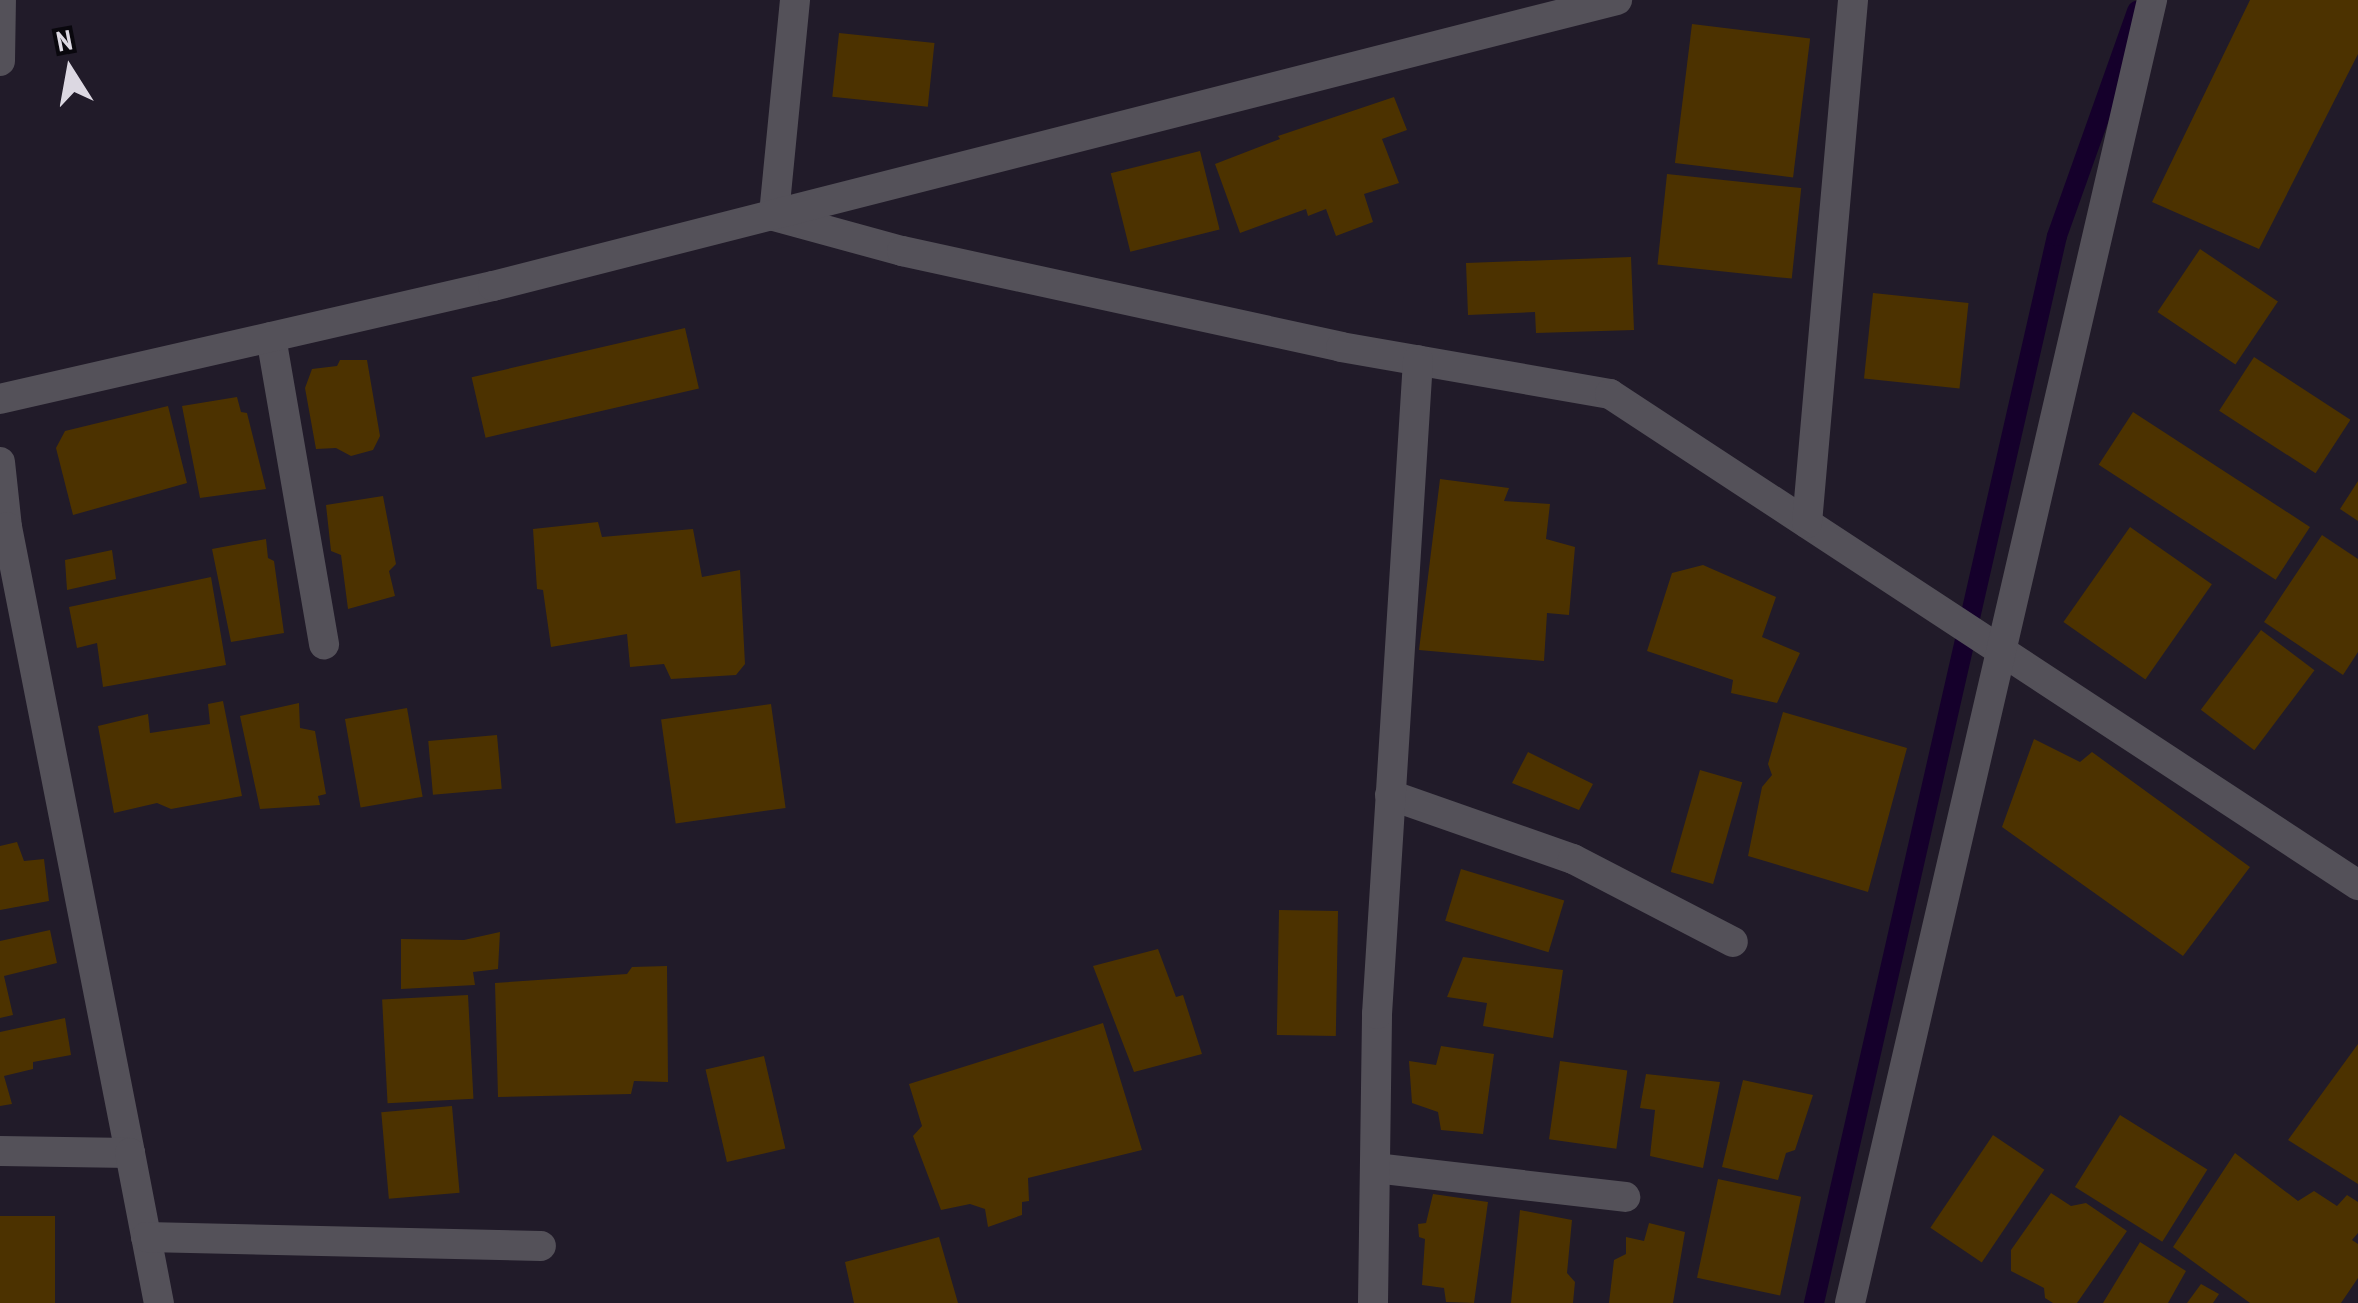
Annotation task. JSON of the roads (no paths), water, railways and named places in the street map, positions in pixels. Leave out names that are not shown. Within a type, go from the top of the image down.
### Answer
[{"type":"street","points":[[0,62],[1,0]]},
{"type":"street","points":[[774,216],[795,0]]},
{"type":"street","points":[[0,398],[774,216],[1529,11],[1616,0]]},
{"type":"street","points":[[1807,523],[1852,0]]},
{"type":"street","points":[[1850,1303],[2152,0]]},
{"type":"street","points":[[774,216],[902,251],[1418,360],[1610,394],[2358,885]]},
{"type":"street","points":[[271,337],[324,644]]},
{"type":"street","points":[[1373,1303],[1377,1014],[1418,360]]},
{"type":"street","points":[[0,462],[7,527],[159,1303]]},
{"type":"street","points":[[1390,795],[1573,859],[1734,942]]},
{"type":"street","points":[[0,1151],[130,1153]]},
{"type":"street","points":[[1375,1168],[1625,1197]]},
{"type":"street","points":[[146,1237],[541,1246]]},
{"type":"waterway","points":[[1814,1303],[2057,236],[2137,11]]}]
